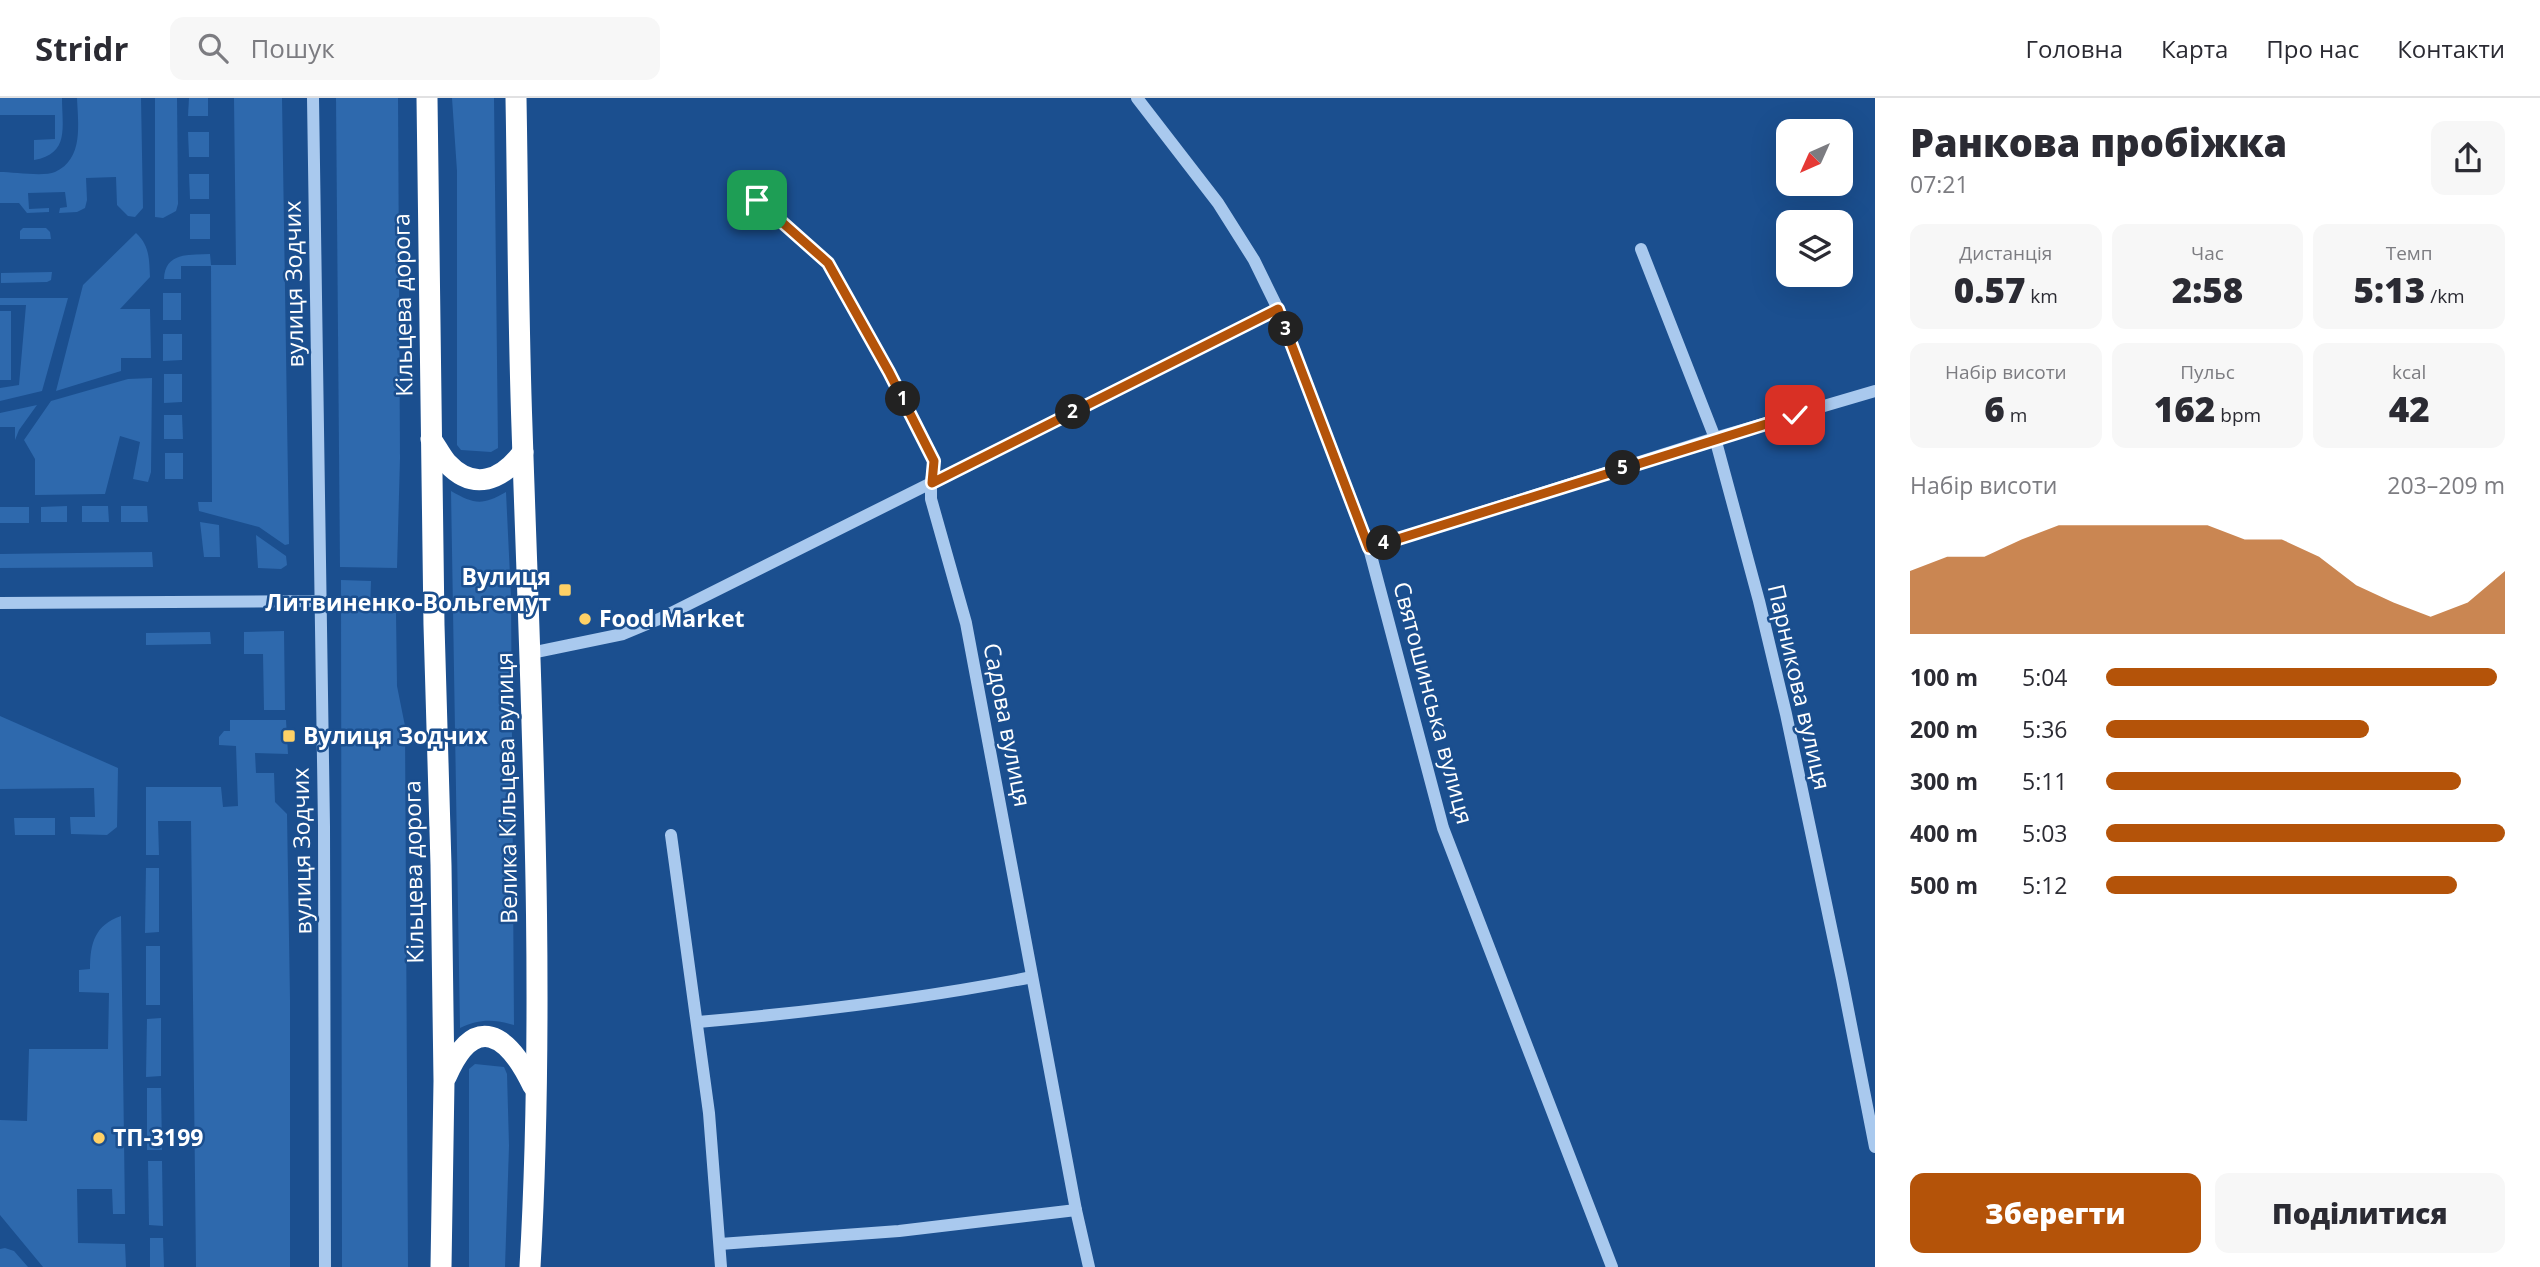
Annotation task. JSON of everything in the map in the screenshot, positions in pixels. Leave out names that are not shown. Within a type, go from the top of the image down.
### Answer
[{"type":"highway","name":"Кільцева дорога","points":[[427,98],[444,1081],[441,1267]]},
{"type":"highway","name":"Велика Кільцева вулиця","points":[[516,98],[536,934],[530,1267]]},
{"type":"highway","points":[[431,439],[447,463],[466,477],[485,480],[500,476],[513,466],[523,453]]},
{"type":"highway","points":[[444,1081],[454,1058],[464,1046],[477,1038],[490,1037],[502,1041],[511,1049],[522,1064],[535,1091]]},
{"type":"street","name":"вулиця Зодчих","points":[[313,98],[324,826],[325,1267]]},
{"type":"street","name":"Святошинська вулиця","points":[[1137,98],[1218,203],[1254,260],[1278,309],[1369,548],[1443,828],[1612,1267]]},
{"type":"street","name":"Садова вулиця","points":[[757,200],[828,263],[884,361],[934,461],[931,499],[966,623],[1089,1267]]},
{"type":"street","name":"Парникова вулиця","points":[[1641,249],[1716,438],[1786,715],[1875,1147]]},
{"type":"street","points":[[531,653],[623,634],[659,619],[1278,309]]},
{"type":"street","points":[[1369,548],[1716,438],[1875,391]]},
{"type":"street","points":[[0,603],[320,601]]},
{"type":"street","points":[[671,835],[709,1113],[721,1267]]},
{"type":"street","points":[[698,1022],[811,1012],[970,989],[1032,977]]},
{"type":"street","points":[[720,1244],[899,1231],[1076,1210]]},
{"type":"shaded area","points":[[0,98],[62,98],[62,138],[54,152],[34,160],[34,140],[55,139],[55,115],[0,115]]},
{"type":"shaded area","points":[[77,98],[141,98],[143,208],[135,217],[128,216],[117,205],[116,177],[86,178],[85,208],[77,212],[59,213],[60,208],[67,207],[65,192],[28,193],[29,209],[49,208],[49,212],[27,213],[19,203],[0,203],[0,172],[50,173],[71,159],[77,140]]},
{"type":"shaded area","points":[[155,98],[177,98],[178,204],[176,211],[163,218],[155,217]]},
{"type":"shaded area","points":[[189,98],[208,98],[208,116],[188,116]]},
{"type":"shaded area","points":[[234,98],[282,98],[289,544],[285,545],[259,527],[199,511],[198,502],[212,502],[211,266],[181,266],[181,279],[164,279],[165,270],[173,259],[186,255],[210,254],[211,265],[236,265]]},
{"type":"shaded area","points":[[336,98],[398,98],[400,458],[397,568],[340,567]]},
{"type":"shaded area","points":[[452,98],[494,98],[498,448],[491,452],[461,450],[457,445],[457,171]]},
{"type":"shaded area","points":[[188,132],[209,132],[209,157],[189,157]]},
{"type":"shaded area","points":[[189,174],[209,174],[209,199],[190,199]]},
{"type":"shaded area","points":[[190,214],[210,214],[210,239],[190,239]]},
{"type":"shaded area","points":[[23,228],[46,228],[51,239],[20,239],[20,231]]},
{"type":"shaded area","points":[[136,233],[146,248],[150,277],[120,309],[150,309],[151,358],[121,358],[121,371],[56,391],[83,285]]},
{"type":"shaded area","points":[[52,272],[51,280],[47,282],[1,283],[1,273]]},
{"type":"shaded area","points":[[163,293],[181,293],[181,320],[163,320]]},
{"type":"shaded area","points":[[0,298],[68,298],[42,391],[0,401],[0,388],[19,385],[26,305],[0,305]]},
{"type":"shaded area","points":[[0,311],[11,311],[11,380],[0,380]]},
{"type":"shaded area","points":[[163,334],[182,334],[182,360],[163,361]]},
{"type":"shaded area","points":[[164,374],[182,374],[182,402],[164,403]]},
{"type":"shaded area","points":[[152,378],[151,472],[148,482],[133,479],[140,442],[120,436],[105,494],[35,495],[35,459],[24,440],[51,401],[128,379]]},
{"type":"shaded area","points":[[37,405],[15,440],[15,427],[0,427],[0,413]]},
{"type":"shaded area","points":[[164,415],[182,415],[183,439],[164,439]]},
{"type":"shaded area","points":[[165,453],[183,453],[183,479],[165,479]]},
{"type":"shaded area","points":[[451,491],[478,502],[491,500],[506,492],[511,597],[514,1025],[486,1021],[460,1028]]},
{"type":"shaded area","points":[[67,506],[67,522],[41,522],[41,507]]},
{"type":"shaded area","points":[[82,506],[108,506],[109,522],[82,522]]},
{"type":"shaded area","points":[[121,506],[147,506],[148,522],[121,522]]},
{"type":"shaded area","points":[[0,507],[29,507],[29,523],[0,523]]},
{"type":"shaded area","points":[[200,522],[219,525],[220,557],[204,557]]},
{"type":"shaded area","points":[[256,535],[286,556],[287,565],[281,569],[258,568]]},
{"type":"shaded area","points":[[152,552],[153,567],[0,568],[0,554]]},
{"type":"shaded area","points":[[341,580],[371,581],[370,611],[396,613],[397,686],[405,726],[408,1267],[342,1267]]},
{"type":"shaded area","points":[[284,631],[285,710],[264,710],[263,654],[244,654],[244,632]]},
{"type":"shaded area","points":[[210,632],[211,644],[146,645],[146,633]]},
{"type":"shaded area","points":[[0,716],[118,768],[117,827],[107,835],[71,834],[70,817],[95,817],[94,788],[0,789]]},
{"type":"shaded area","points":[[230,720],[286,720],[288,754],[255,753],[256,773],[274,773],[275,802],[287,814],[290,1267],[196,1267],[191,821],[158,821],[159,855],[146,855],[146,787],[221,787],[223,807],[238,806],[236,746],[219,745],[219,737],[224,731],[230,731]]},
{"type":"shaded area","points":[[14,818],[55,818],[55,835],[15,835]]},
{"type":"shaded area","points":[[146,868],[159,868],[159,932],[145,933]]},
{"type":"shaded area","points":[[121,916],[125,1214],[113,1214],[112,1189],[77,1189],[78,1243],[125,1244],[126,1267],[43,1267],[0,1215],[0,1120],[27,1121],[29,1049],[108,1049],[109,993],[79,992],[79,970],[90,969],[91,951],[96,936],[105,924]]},
{"type":"shaded area","points":[[146,946],[160,946],[160,1005],[146,1005]]},
{"type":"shaded area","points":[[161,1018],[161,1076],[146,1077],[147,1019]]},
{"type":"shaded area","points":[[475,1064],[504,1067],[507,1074],[509,1146],[505,1267],[469,1267],[469,1069]]},
{"type":"shaded area","points":[[147,1088],[161,1088],[162,1150],[147,1150]]},
{"type":"shaded area","points":[[148,1161],[162,1161],[163,1226],[149,1225]]},
{"type":"shaded area","points":[[150,1238],[163,1238],[164,1267],[150,1267]]},
{"type":"shaded area","points":[[0,1249],[14,1251],[28,1267],[0,1267]]},
{"type":"place","name":"Вулиця Литвиненко-Вольгемут","points":[[565,590]]},
{"type":"place","name":"Food Market","points":[[585,619]]},
{"type":"place","name":"Вулиця Зодчих","points":[[289,736]]},
{"type":"place","name":"ТП-3199","points":[[99,1138]]},
{"type":"route","points":[[757,200],[828,263],[861,318],[934,461],[932,483],[1278,309],[1369,548],[1795,415]]}]
